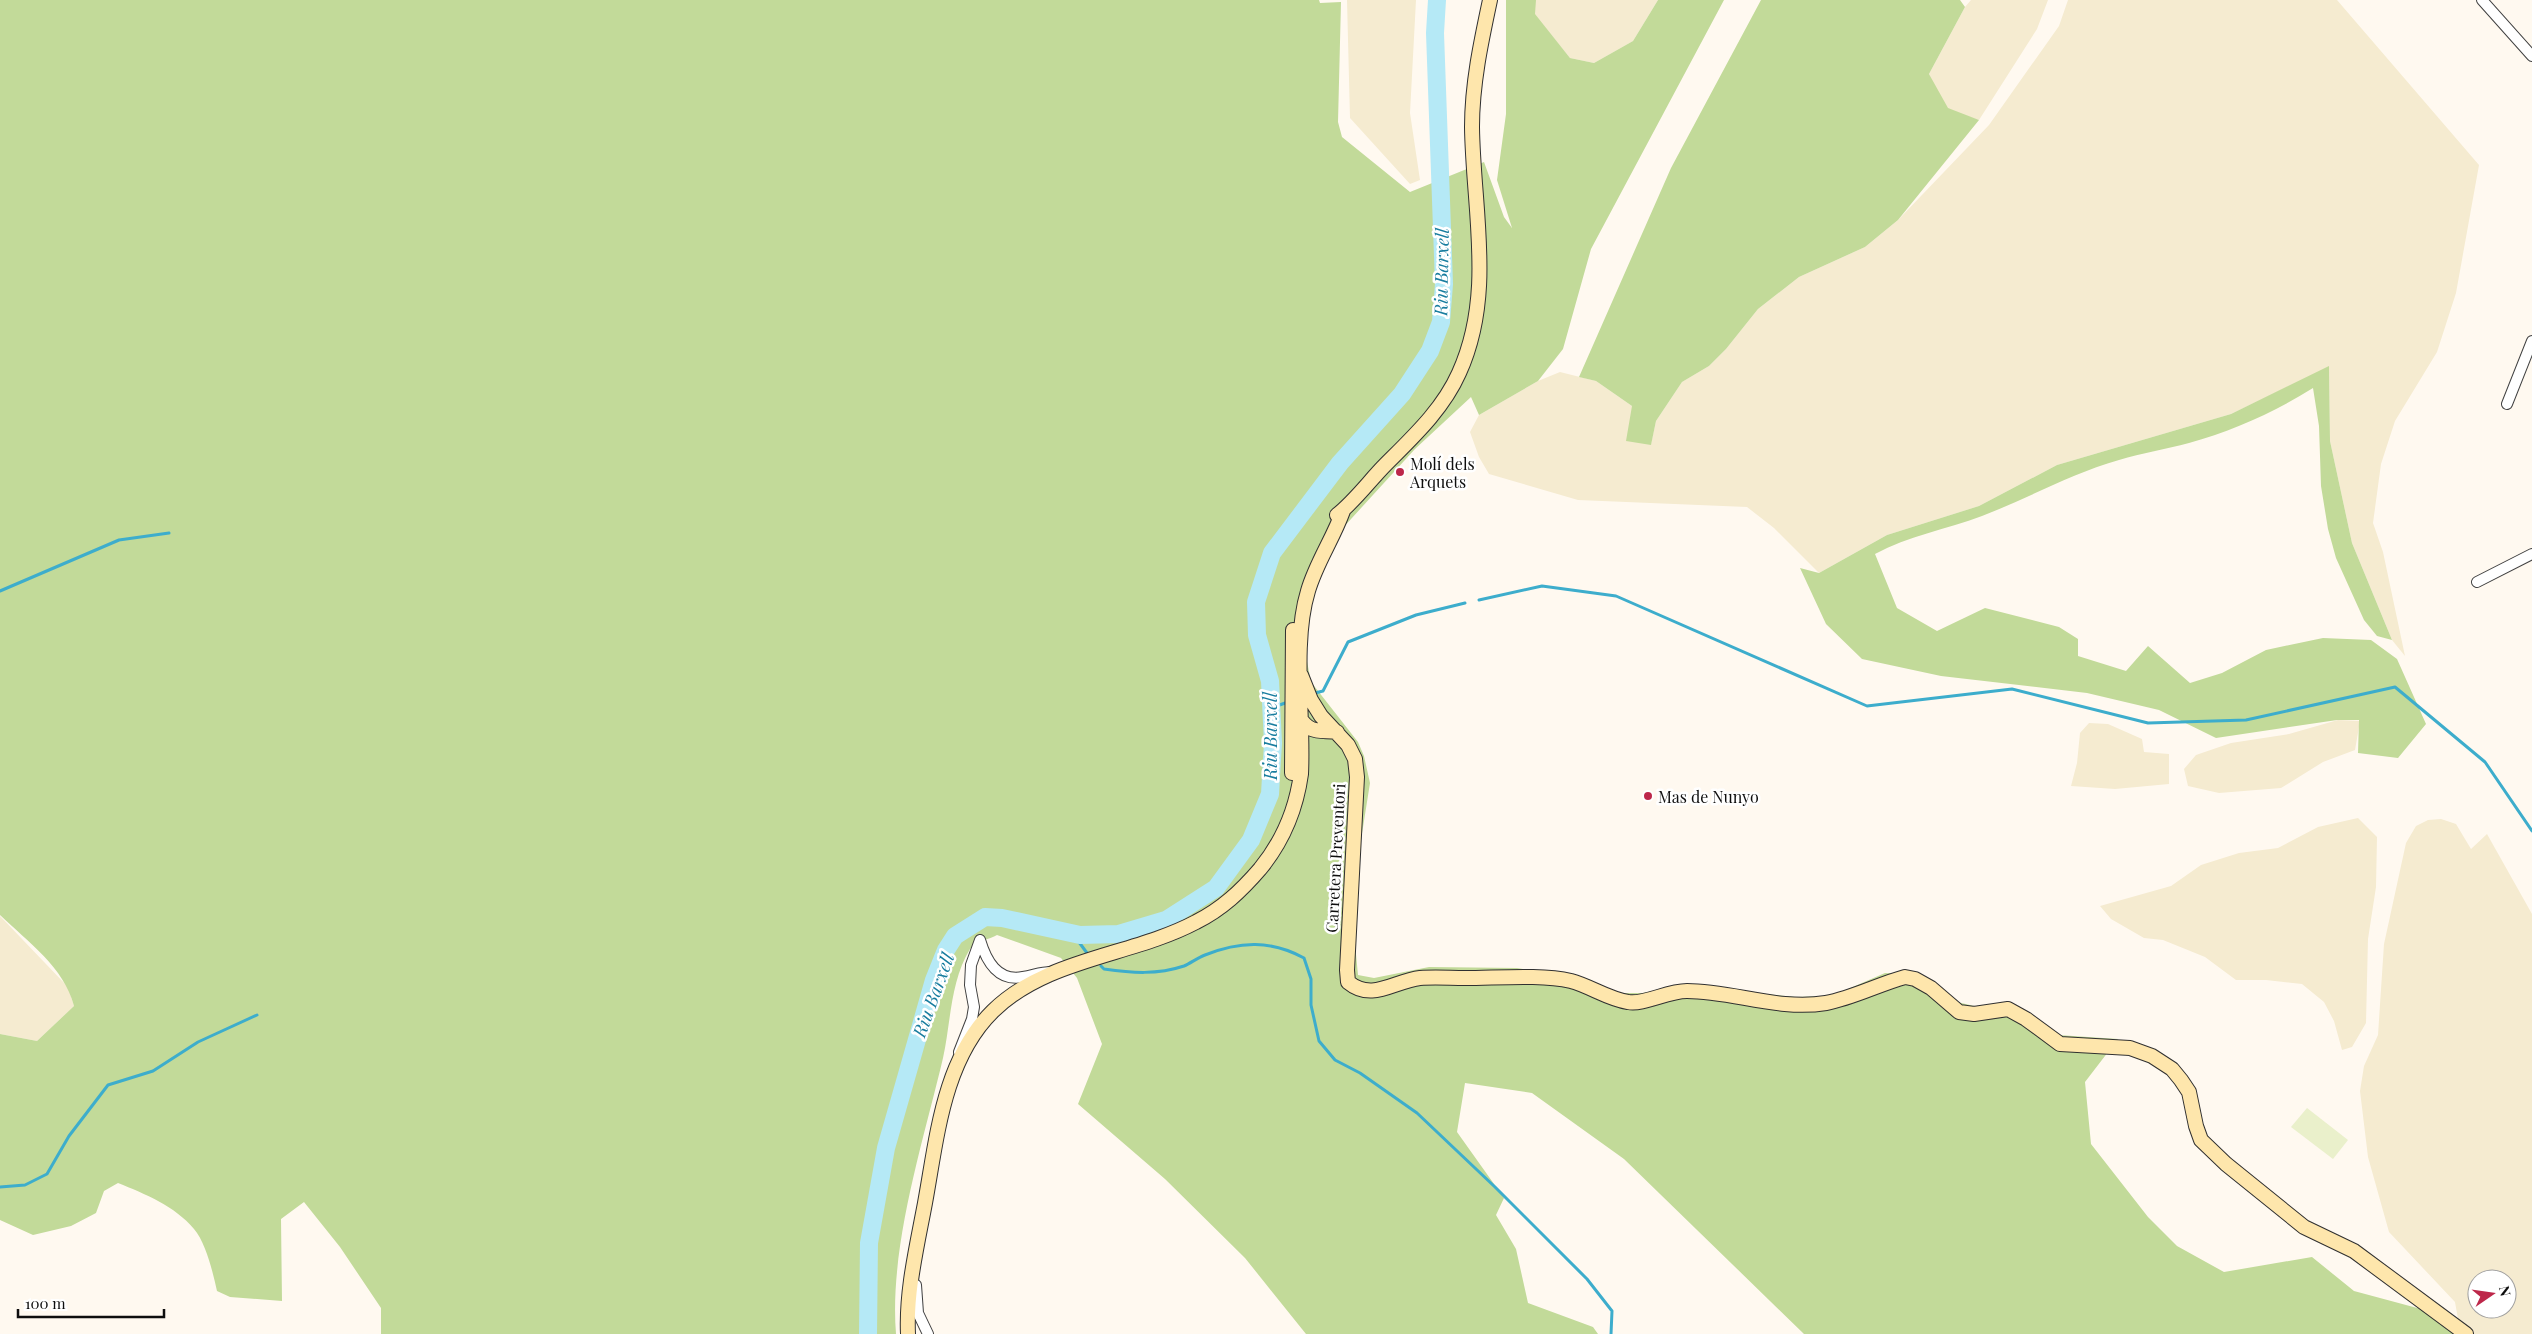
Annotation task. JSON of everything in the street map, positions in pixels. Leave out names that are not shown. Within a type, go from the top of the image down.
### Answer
[{"type":"main road","points":[[1274,849],[1285,810],[1292,764],[1296,677],[1307,592],[1342,511],[1431,416],[1459,374],[1472,338],[1479,300],[1480,268],[1473,108],[1476,72],[1490,0]]},
{"type":"main road","points":[[908,1334],[908,1311],[917,1244],[941,1120],[958,1064],[974,1034],[993,1011],[1030,984],[1058,972],[1167,934],[1211,914],[1246,884],[1283,837],[1299,792],[1303,747],[1302,720],[1296,677]]},
{"type":"main road","name":"Carretera Preventori","points":[[1296,677],[1321,716],[1348,745],[1355,759],[1357,777],[1347,970],[1348,982],[1355,988],[1368,992],[1378,991],[1418,978],[1547,978],[1572,981],[1628,1002],[1639,1002],[1654,996],[1687,991],[1781,1004],[1805,1004],[1826,1003],[1906,977],[1915,979],[1931,988],[1959,1012],[1974,1014],[2008,1009],[2026,1018],[2060,1044],[2130,1048],[2152,1056],[2172,1069],[2182,1080],[2189,1092],[2201,1140],[2226,1164],[2304,1227],[2354,1251],[2466,1334]]},
{"type":"main road","points":[[1292,764],[1298,752],[1298,726],[1302,720],[1313,714],[1321,716]]},
{"type":"main road","points":[[1302,720],[1313,731],[1337,732]]},
{"type":"main road","points":[[1303,747],[1313,731]]},
{"type":"street","points":[[2482,0],[2532,55]]},
{"type":"street","points":[[2507,404],[2532,341]]},
{"type":"street","points":[[2477,582],[2532,554]]},
{"type":"street","points":[[958,1064],[960,1048],[972,1019],[974,1007],[970,984],[972,965],[980,940],[985,957],[998,972],[1011,977],[1024,977],[1041,970],[1058,972]]},
{"type":"street","points":[[972,965],[982,962],[991,966]]},
{"type":"street","points":[[917,1244],[916,1301],[921,1323],[928,1334]]},
{"type":"shaded area","points":[[1347,0],[1416,0],[1410,113],[1420,180],[1410,184],[1350,118]]},
{"type":"shaded area","points":[[1535,0],[1658,0],[1633,41],[1594,63],[1570,58],[1534,14]]},
{"type":"shaded area","points":[[1971,0],[2048,0],[2037,29],[1979,120],[1946,110],[1929,74],[1965,7]]},
{"type":"shaded area","points":[[2068,0],[2337,0],[2479,165],[2456,293],[2437,352],[2395,421],[2381,464],[2373,523],[2383,552],[2405,656],[2392,640],[2352,543],[2330,441],[2329,367],[2231,414],[2057,465],[1979,506],[1887,535],[1819,573],[1774,528],[1747,507],[1578,500],[1489,474],[1479,457],[1470,432],[1479,415],[1538,381],[1560,372],[1596,381],[1632,406],[1651,444],[1656,421],[1682,382],[1709,366],[1726,349],[1758,309],[1799,277],[1865,247],[1898,220],[1989,125],[2059,26]]},
{"type":"shaded area","points":[[2338,720],[2360,721],[2355,750],[2323,762],[2281,788],[2219,793],[2188,786],[2184,769],[2196,755],[2231,743],[2289,734]]},
{"type":"shaded area","points":[[2089,723],[2108,724],[2142,739],[2144,752],[2169,754],[2169,784],[2115,789],[2071,786],[2077,763],[2080,733]]},
{"type":"shaded area","points":[[2358,818],[2377,837],[2376,887],[2368,939],[2366,1023],[2352,1047],[2342,1050],[2334,1021],[2324,1002],[2302,984],[2266,980],[2236,980],[2205,957],[2163,940],[2144,938],[2111,919],[2100,906],[2171,886],[2201,865],[2239,853],[2278,848],[2318,827]]},
{"type":"shaded area","points":[[2441,819],[2456,824],[2471,849],[2487,834],[2532,914],[2532,1334],[2455,1334],[2458,1319],[2455,1302],[2389,1232],[2368,1157],[2360,1091],[2364,1066],[2378,1035],[2384,944],[2406,843],[2416,826],[2428,820]]},
{"type":"shaded area","points":[[0,916],[68,987],[74,1006],[37,1041],[0,1034]]},
{"type":"green space","points":[[0,0],[1319,0],[1320,3],[1341,2],[1338,122],[1342,137],[1410,192],[1484,162],[1504,217],[1512,228],[1497,180],[1506,114],[1506,0],[1536,0],[1535,14],[1570,58],[1594,63],[1633,41],[1658,0],[1724,0],[1591,249],[1563,349],[1538,381],[1479,415],[1471,397],[1415,449],[1330,542],[1309,594],[1305,651],[1311,682],[1358,742],[1364,756],[1370,783],[1357,865],[1355,944],[1358,975],[1374,978],[1429,967],[1517,968],[1589,979],[1614,993],[1643,993],[1682,985],[1795,997],[1832,996],[1885,973],[1927,977],[1957,1002],[1987,1009],[2029,1013],[2058,1035],[2118,1039],[2085,1082],[2091,1144],[2148,1217],[2177,1246],[2224,1272],[2312,1257],[2354,1291],[2458,1319],[2472,1334],[1804,1334],[1624,1159],[1532,1093],[1465,1083],[1457,1132],[1504,1198],[1496,1215],[1516,1249],[1528,1303],[1593,1327],[1598,1334],[1306,1334],[1245,1258],[1165,1179],[1078,1104],[1102,1044],[1077,978],[1061,958],[997,935],[970,949],[958,975],[943,1058],[909,1195],[898,1266],[895,1301],[896,1334],[381,1334],[381,1308],[340,1247],[304,1202],[281,1219],[282,1301],[230,1297],[217,1291],[205,1250],[194,1229],[169,1207],[118,1183],[104,1191],[96,1213],[71,1226],[33,1235],[0,1220],[0,1034],[37,1041],[74,1006],[69,992],[54,967],[0,915]]},
{"type":"green space","points":[[1761,0],[1960,0],[1965,7],[1929,74],[1948,108],[1979,120],[1898,220],[1865,247],[1799,277],[1758,309],[1726,349],[1709,366],[1682,382],[1656,421],[1651,445],[1626,441],[1632,406],[1596,381],[1579,377],[1671,168]]},
{"type":"green space","points":[[2329,366],[2330,441],[2352,543],[2392,640],[2377,636],[2364,620],[2336,558],[2328,529],[2321,486],[2319,426],[2313,388],[2268,413],[2221,433],[2101,466],[1982,516],[1914,537],[1875,554],[1897,608],[1937,631],[1985,608],[2059,627],[2078,639],[2078,656],[2126,671],[2148,646],[2190,683],[2222,673],[2266,650],[2323,638],[2371,640],[2397,659],[2426,724],[2398,758],[2358,753],[2359,720],[2337,720],[2216,738],[2159,710],[2087,693],[1941,676],[1862,659],[1826,624],[1800,568],[1819,573],[1887,535],[1979,506],[2057,465],[2231,414]]},
{"type":"green space","points":[[2307,1108],[2348,1140],[2333,1159],[2291,1127]]},
{"type":"waterway","name":"Riu Barxell","points":[[868,1334],[869,1243],[886,1148],[934,980],[946,950],[955,936],[985,917],[1002,918],[1080,935],[1119,934],[1166,920],[1216,888],[1251,840],[1270,794],[1273,743],[1270,681],[1257,635],[1256,602],[1272,553],[1340,463],[1402,394],[1430,351],[1441,322],[1444,284],[1435,33],[1437,0]]},
{"type":"waterway","points":[[0,591],[119,540],[169,533]]},
{"type":"waterway","points":[[1479,600],[1542,586],[1616,596],[1867,706],[2012,689],[2148,723],[2246,720],[2395,687],[2485,762],[2532,831]]},
{"type":"waterway","points":[[1315,693],[1323,691],[1348,642],[1416,615],[1465,603]]},
{"type":"waterway","points":[[1271,708],[1288,702]]},
{"type":"waterway","points":[[1073,934],[1087,953]]},
{"type":"waterway","points":[[1101,966],[1104,969],[1125,971],[1164,971],[1184,966],[1218,950],[1255,944],[1280,948],[1304,958],[1311,979],[1311,1005],[1319,1041],[1335,1060],[1360,1073],[1417,1113],[1495,1187],[1587,1279],[1612,1311],[1611,1334]]},
{"type":"waterway","points":[[0,1187],[25,1185],[47,1174],[69,1136],[108,1085],[153,1071],[198,1042],[257,1015]]},
{"type":"place","name":"Molí dels Arquets","points":[[1400,472]]},
{"type":"place","name":"Mas de Nunyo","points":[[1648,796]]}]
